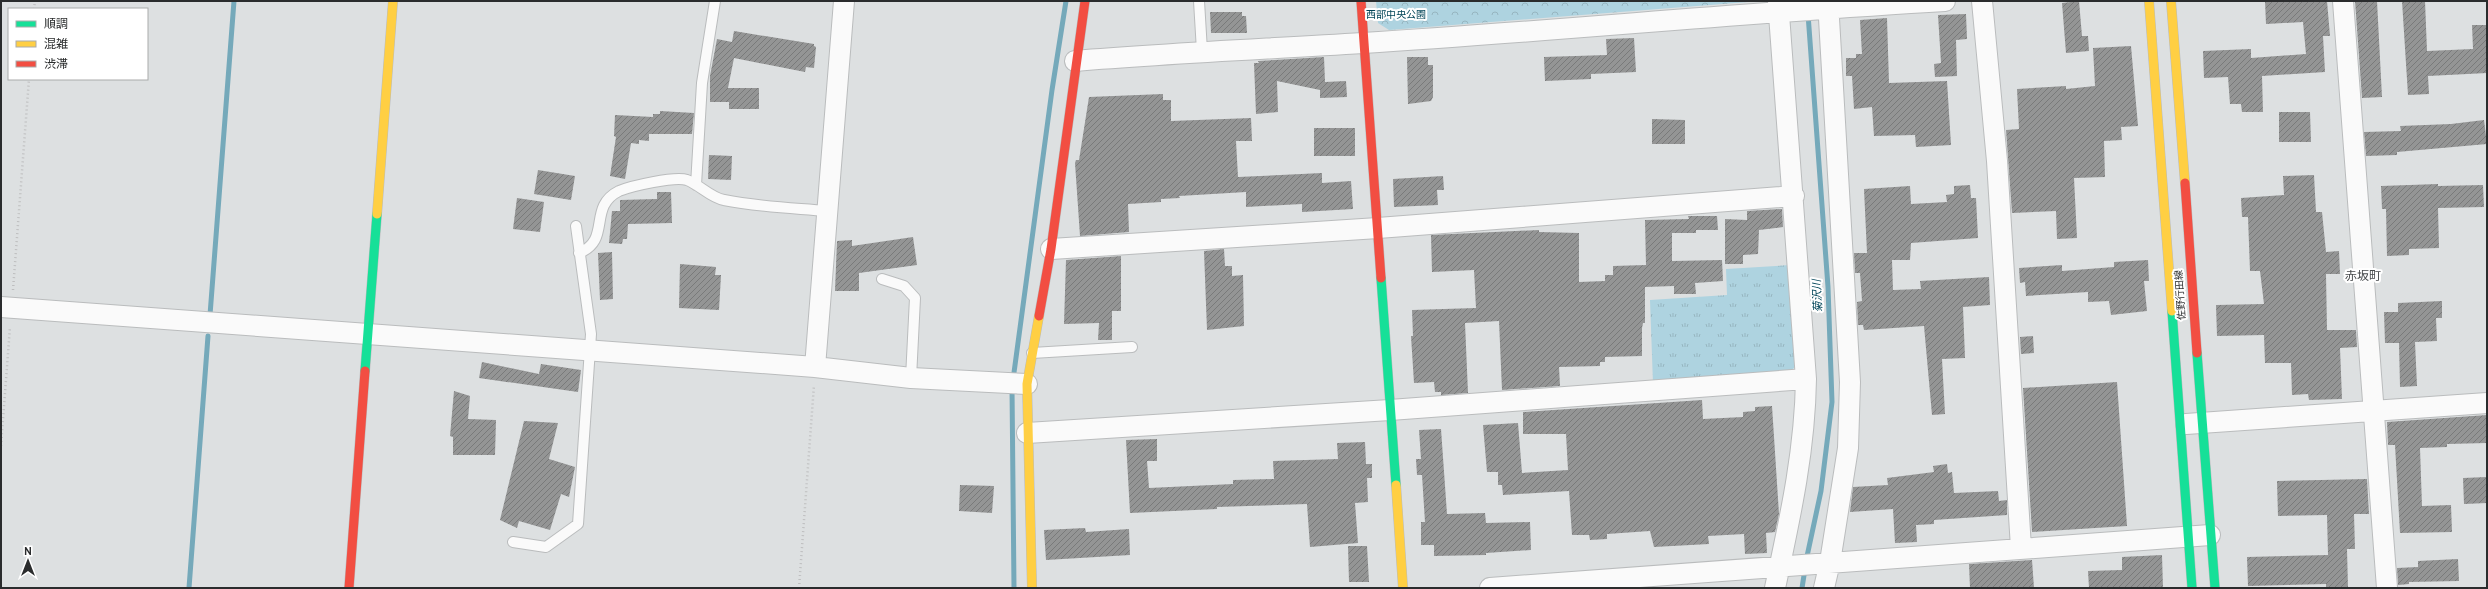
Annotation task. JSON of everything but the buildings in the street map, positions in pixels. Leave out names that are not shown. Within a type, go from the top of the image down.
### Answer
[{"type":"street","points":[[349,588],[393,1]]},
{"type":"street","points":[[815,367],[844,1]]},
{"type":"street","points":[[1032,588],[1026,384],[1051,248],[1075,61],[1085,1]]},
{"type":"street","points":[[1361,1],[1403,588]]},
{"type":"street","points":[[1075,61],[1202,51],[1364,43],[1783,8],[1945,1]]},
{"type":"street","points":[[1982,1],[1997,160],[2021,548]]},
{"type":"street","name":"佐野行田線","points":[[2149,1],[2191,423],[2210,535],[2215,588]]},
{"type":"street","name":"佐野行田線","points":[[2171,1],[2191,423],[2190,536],[2192,588]]},
{"type":"street","points":[[2343,1],[2375,411],[2387,588]]},
{"type":"street","points":[[1824,6],[1850,382],[1848,448],[1825,563],[1824,588]]},
{"type":"street","points":[[1775,588],[1787,566],[1806,417],[1806,379],[1783,8]]},
{"type":"street","points":[[1051,248],[1378,228],[1794,196]]},
{"type":"street","points":[[6,308],[367,332],[815,367],[910,378],[1026,384]]},
{"type":"street","points":[[1027,433],[1390,410],[1806,379]]},
{"type":"street","points":[[2191,423],[2487,403]]},
{"type":"street","points":[[1490,588],[1542,586],[2021,548],[2210,535]]},
{"type":"lane","points":[[696,185],[702,84],[716,1]]},
{"type":"lane","points":[[1199,1],[1202,51]]},
{"type":"lane","points":[[580,253],[589,249],[598,239],[601,212],[608,199],[618,192],[654,182],[686,180],[722,200],[827,212]]},
{"type":"lane","points":[[513,542],[546,547],[578,524],[591,334],[576,226]]},
{"type":"lane","points":[[882,279],[904,286],[915,298],[910,378]]},
{"type":"lane","points":[[1032,353],[1132,347]]},
{"type":"path","points":[[1,446],[6,308],[29,80]]},
{"type":"path","points":[[799,588],[815,367]]},
{"type":"green space","name":"西部中央公園","points":[[1376,1],[1761,1],[1389,30],[1378,23]]},
{"type":"green space","points":[[1790,265],[1797,364],[1789,374],[1653,384],[1650,300],[1727,295],[1726,269]]},
{"type":"waterway","points":[[210,315],[234,1]]},
{"type":"waterway","points":[[1013,380],[1052,90],[1066,1]]},
{"type":"waterway","name":"菊沢川","points":[[1806,561],[1821,491],[1832,402],[1828,287],[1808,14]]},
{"type":"waterway","points":[[189,588],[208,336]]},
{"type":"waterway","points":[[1012,388],[1014,588]]},
{"type":"waterway","name":"菊沢川","points":[[1802,588],[1805,569]]},
{"type":"traffic: fast","points":[[365,371],[377,214]]},
{"type":"traffic: fast","points":[[1381,278],[1396,485]]},
{"type":"traffic: fast","points":[[2172,311],[2192,588]]},
{"type":"traffic: fast","points":[[2197,353],[2215,588]]},
{"type":"traffic: slow","points":[[377,214],[393,1]]},
{"type":"traffic: slow","points":[[2149,1],[2172,311]]},
{"type":"traffic: slow","points":[[2171,1],[2185,183]]},
{"type":"traffic: slow","points":[[1032,588],[1027,384],[1039,316]]},
{"type":"traffic: slow","points":[[1396,485],[1403,588]]},
{"type":"traffic: jam","points":[[1039,316],[1051,249],[1085,1]]},
{"type":"traffic: jam","points":[[1361,1],[1381,278]]},
{"type":"traffic: jam","points":[[2185,183],[2197,353]]},
{"type":"traffic: jam","points":[[349,588],[365,371]]},
{"type":"district","name":"赤坂町","points":[[2363,277]]}]
